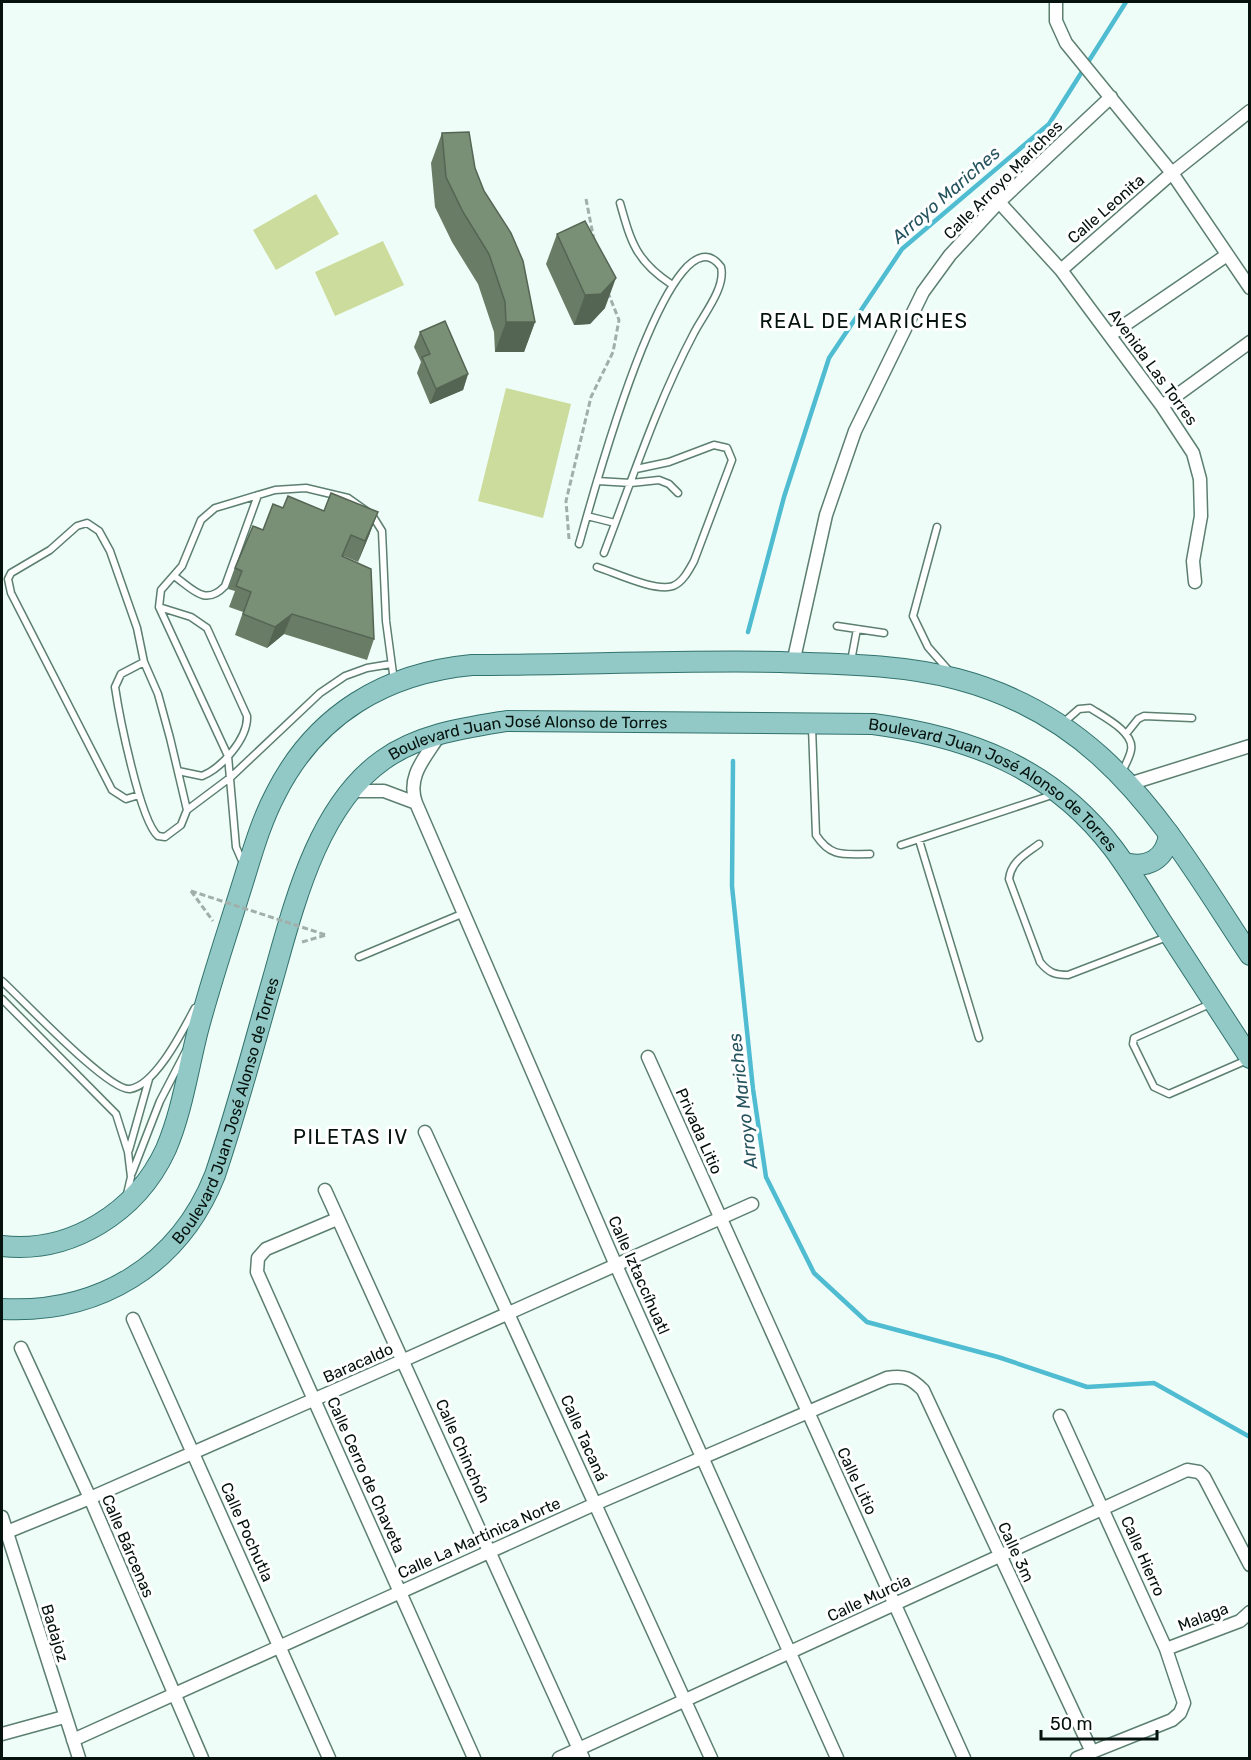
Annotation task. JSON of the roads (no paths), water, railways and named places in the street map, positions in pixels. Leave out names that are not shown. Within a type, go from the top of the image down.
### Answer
[{"type":"main road","points":[[2,1246],[24,1248],[61,1242],[92,1229],[125,1204],[148,1179],[165,1150],[172,1132],[212,979],[275,794],[298,757],[328,724],[392,673],[472,665],[708,661],[850,664],[923,672],[957,679],[1011,698],[1060,725],[1125,780],[1169,834],[1250,955]]},
{"type":"main road","name":"Boulevard Juan José Alonso de Torres","points":[[2,1309],[24,1310],[67,1306],[106,1292],[151,1264],[188,1227],[208,1193],[225,1148],[282,947],[322,835],[349,791],[384,759],[413,742],[441,733],[507,721],[873,724],[908,729],[966,743],[1014,764],[1059,793],[1095,827],[1124,863],[1250,1058]]},
{"type":"main road","points":[[1124,863],[1135,866],[1153,862],[1166,850],[1169,834]]},
{"type":"street","points":[[1056,2],[1059,33],[1172,173],[1250,288]]},
{"type":"street","name":"Calle Arroyo Mariches","points":[[793,663],[826,515],[855,431],[923,292],[950,255],[999,202],[1111,98]]},
{"type":"street","name":"Calle Leonita","points":[[1061,270],[1172,173],[1250,111]]},
{"type":"street","name":"Avenida Las Torres","points":[[999,202],[1061,270],[1162,406],[1193,453],[1199,472],[1201,516],[1193,561],[1195,582]]},
{"type":"street","points":[[1110,335],[1227,255]]},
{"type":"street","points":[[1162,406],[1250,342]]},
{"type":"street","name":"Calle Iztaccíhuatl","points":[[441,733],[412,781],[411,791],[615,1263],[837,1758]]},
{"type":"street","points":[[1125,780],[1250,746]]},
{"type":"street","points":[[349,791],[384,791],[416,803]]},
{"type":"street","name":"Privada Litio","points":[[648,1057],[720,1218]]},
{"type":"street","name":"Calle Tacaná","points":[[425,1132],[509,1311],[711,1758]]},
{"type":"street","name":"Calle Chinchón","points":[[325,1190],[581,1754]]},
{"type":"street","name":"Baracaldo","points":[[6,1532],[315,1400],[615,1263],[752,1204]]},
{"type":"street","name":"Calle Litio","points":[[720,1218],[964,1758]]},
{"type":"street","name":"Calle Cerro de Chaveta","points":[[337,1220],[266,1249],[258,1258],[257,1272],[474,1758]]},
{"type":"street","name":"Calle Pochutla","points":[[134,1319],[329,1758]]},
{"type":"street","name":"Calle Bárcenas","points":[[21,1348],[90,1498],[202,1758]]},
{"type":"street","name":"Calle La Martinica Norte","points":[[73,1740],[702,1456],[887,1378],[902,1375]]},
{"type":"street","name":"Calle 3m","points":[[902,1375],[913,1380],[923,1390],[1092,1752]]},
{"type":"street","name":"Calle Hierro","points":[[1060,1416],[1166,1649],[1185,1703],[1180,1713],[1172,1720],[1092,1752]]},
{"type":"street","name":"Calle Murcia","points":[[559,1758],[581,1754],[684,1700],[1103,1508],[1193,1470],[1204,1477],[1250,1565]]},
{"type":"street","name":"Badajoz","points":[[2,1516],[64,1717],[79,1758]]},
{"type":"street","name":"Malaga","points":[[1166,1649],[1240,1621],[1250,1612]]},
{"type":"street","points":[[2,1734],[64,1717]]},
{"type":"street","points":[[1077,1758],[1092,1752]]},
{"type":"lane","points":[[620,203],[638,255],[654,272],[671,284]]},
{"type":"lane","points":[[579,544],[613,429],[654,318],[671,284],[690,264],[704,258],[717,262],[722,273],[722,281],[692,336],[653,425],[604,553]]},
{"type":"lane","points":[[597,567],[660,588],[675,586],[687,574],[694,561],[732,460],[726,448],[714,445],[669,462],[636,469]]},
{"type":"lane","points":[[597,481],[665,482],[678,492]]},
{"type":"lane","points":[[187,810],[231,777],[320,693],[345,676],[367,668],[392,673],[386,621],[381,531],[372,514],[348,498],[306,488],[275,490],[215,508],[204,515],[186,559],[161,590],[159,607],[228,756],[231,777],[236,847],[247,871]]},
{"type":"lane","points":[[174,576],[201,595],[208,597],[225,586],[258,495]]},
{"type":"lane","points":[[587,516],[615,523]]},
{"type":"lane","points":[[140,795],[126,799],[112,790],[11,594],[8,579],[11,573],[50,550],[77,526],[87,523],[99,531],[110,551],[137,628],[144,662],[158,694],[187,810],[182,825],[165,837],[158,836],[152,830],[140,795],[115,687],[122,674],[144,662]]},
{"type":"lane","points":[[937,527],[913,616],[928,647],[957,679]]},
{"type":"lane","points":[[159,607],[200,621],[212,637],[247,716],[245,729],[228,756],[216,769],[202,776],[178,771]]},
{"type":"lane","points":[[837,626],[884,633]]},
{"type":"lane","points":[[850,664],[857,629]]},
{"type":"lane","points":[[1060,725],[1083,707],[1090,708],[1126,734],[1131,740],[1132,749],[1125,780]]},
{"type":"lane","points":[[1126,734],[1138,719],[1144,716],[1192,718]]},
{"type":"lane","points":[[812,723],[816,835],[824,847],[835,854],[870,854]]},
{"type":"lane","points":[[902,845],[1059,793]]},
{"type":"lane","points":[[919,840],[979,1038]]},
{"type":"lane","points":[[1039,844],[1017,860],[1010,869],[1009,879],[1040,962],[1047,970],[1056,975],[1068,975],[1170,935]]},
{"type":"lane","points":[[358,957],[464,913]]},
{"type":"lane","points":[[128,1152],[149,1078],[171,1049],[212,979]]},
{"type":"lane","points":[[2,981],[102,1075],[118,1086],[130,1089],[149,1078]]},
{"type":"lane","points":[[2,999],[109,1104],[122,1126],[131,1177]]},
{"type":"lane","points":[[1214,1003],[1134,1038],[1133,1044],[1154,1087],[1169,1094],[1250,1058]]},
{"type":"lane","points":[[125,1204],[131,1177],[160,1101],[198,1030]]},
{"type":"waterway","name":"Arroyo Mariches","points":[[748,632],[784,497],[829,358],[902,249],[1049,124],[1126,2]]},
{"type":"waterway","name":"Arroyo Mariches","points":[[733,761],[732,886],[753,1089],[766,1177],[814,1273],[867,1322],[998,1357],[1087,1387],[1154,1383],[1250,1437]]},
{"type":"district","name":"REAL DE MARICHES","points":[[864,321]]},
{"type":"district","name":"PILETAS IV","points":[[351,1137]]}]
